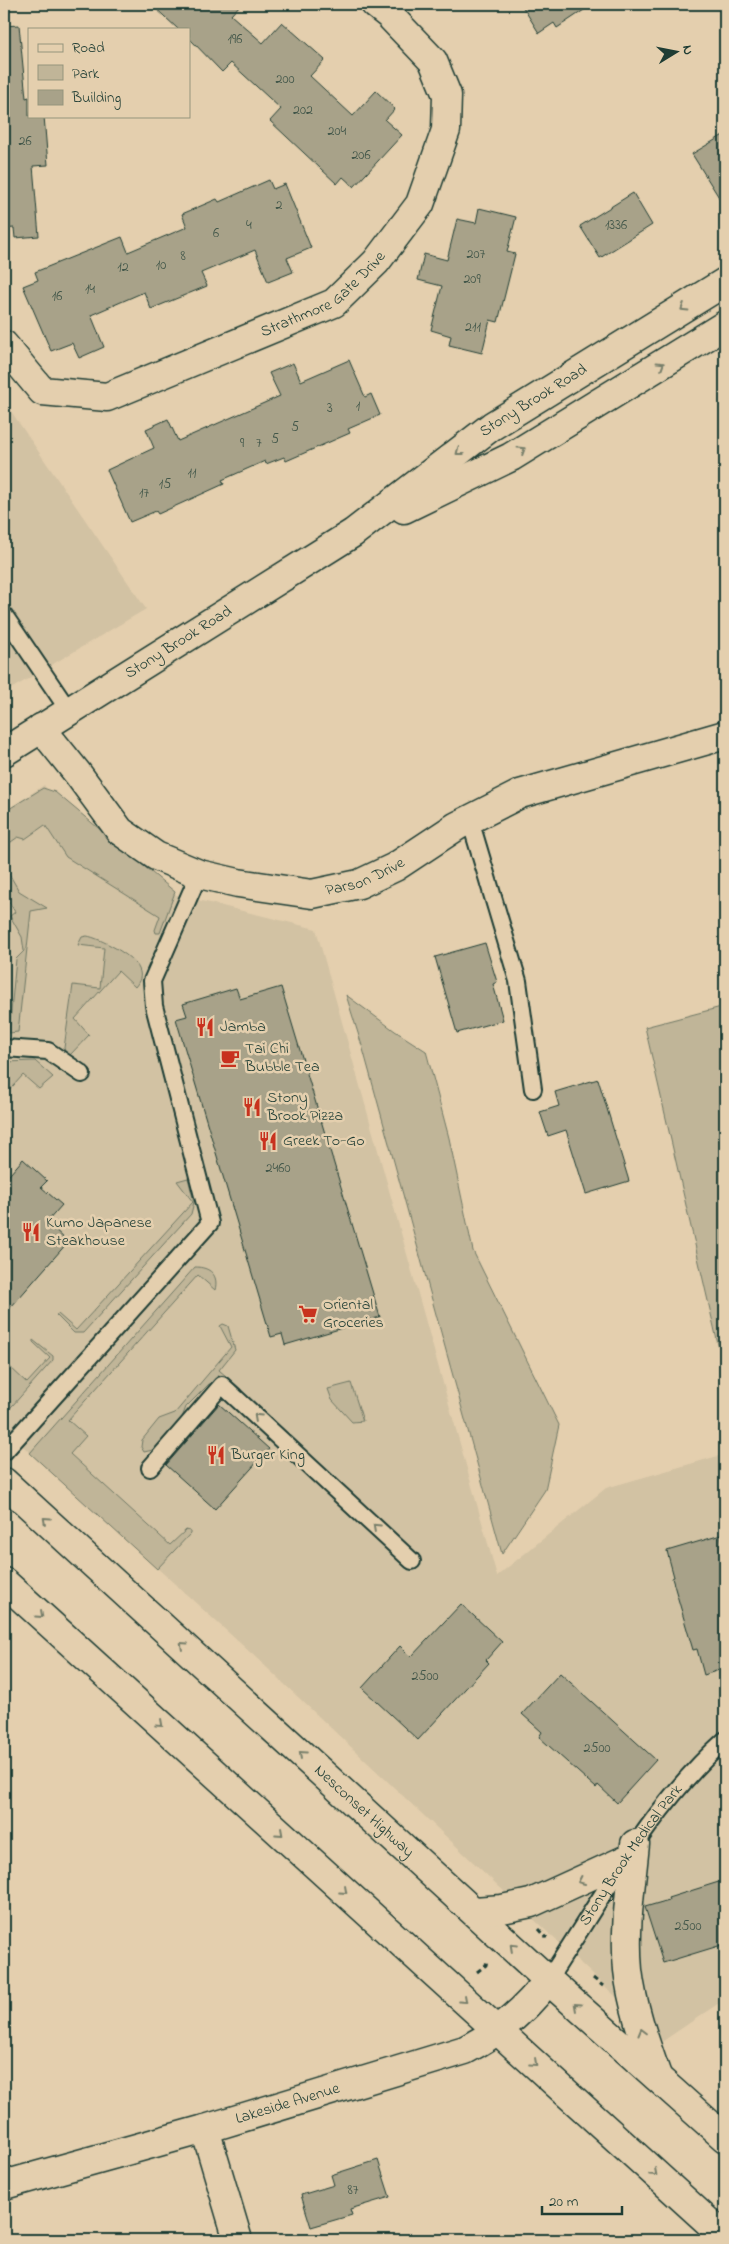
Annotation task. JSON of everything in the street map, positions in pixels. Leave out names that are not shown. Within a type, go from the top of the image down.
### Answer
[{"type":"main road","name":"Strathmore Gate Drive","points":[[4,345],[42,391],[107,397],[334,303],[376,262],[420,204],[446,130],[447,95],[432,61],[389,15],[375,4]]},
{"type":"main road","name":"Stony Brook Road","points":[[4,752],[353,533],[492,426],[725,282]]},
{"type":"main road","name":"Stony Brook Road","points":[[353,533],[511,457],[725,325]]},
{"type":"main road","name":"Parson Drive","points":[[41,728],[120,830],[156,856],[199,874],[238,884],[312,894],[360,884],[395,866],[470,820],[520,794],[725,735]]},
{"type":"main road","name":"Nesconset Highway","points":[[4,1482],[548,1980],[725,2138]]},
{"type":"main road","points":[[4,1582],[725,2237]]},
{"type":"main road","points":[[474,1911],[502,1909],[532,1903],[630,1852],[628,1970],[643,2036],[657,2078]]},
{"type":"main road","name":"Lakeside Avenue","points":[[4,2185],[204,2129],[465,2050],[498,2031],[524,2009],[548,1980]]},
{"type":"main road","points":[[204,2129],[238,2240]]},
{"type":"lane","points":[[4,615],[69,711]]},
{"type":"lane","points":[[470,820],[518,981],[533,1089]]},
{"type":"lane","points":[[4,1452],[210,1223],[154,1006],[152,981],[199,874]]},
{"type":"lane","points":[[4,1048],[48,1051],[82,1074]]},
{"type":"lane","points":[[150,1468],[222,1385],[412,1561]]},
{"type":"lane","name":"Stony Brook Medical Park","points":[[548,1980],[657,1812],[702,1760],[725,1740]]},
{"type":"path","points":[[535,1925],[547,1938]]},
{"type":"path","points":[[477,1972],[486,1965],[488,1957]]},
{"type":"shaded area","points":[[4,401],[146,609],[4,693]]},
{"type":"shaded area","points":[[44,785],[50,794],[165,892],[316,929],[497,1576],[606,1488],[725,1454],[725,1999],[663,2041],[263,1664],[4,1429],[4,812]]},
{"type":"green space","points":[[43,788],[55,792],[175,892],[160,933],[156,933],[155,930],[160,916],[66,857],[45,825],[25,839],[18,837],[4,847],[4,812]]},
{"type":"green space","points":[[4,865],[19,891],[47,908],[31,911],[18,1032],[9,1033],[16,959],[24,951],[22,937],[10,916],[15,912],[4,893]]},
{"type":"green space","points":[[82,937],[93,937],[124,953],[136,964],[140,976],[135,987],[118,971],[75,1019],[89,1035],[70,1055],[64,1048],[73,985],[100,988],[104,948],[78,945]]},
{"type":"green space","points":[[346,995],[426,1051],[449,1138],[473,1251],[559,1425],[545,1490],[502,1554],[363,1049]]},
{"type":"green space","points":[[725,1006],[725,1375],[645,1027]]},
{"type":"green space","points":[[35,1061],[53,1077],[39,1089],[23,1075],[4,1096],[4,1062]]},
{"type":"green space","points":[[188,1178],[194,1202],[191,1214],[83,1333],[74,1333],[56,1315],[58,1314],[76,1330],[193,1202],[177,1181]]},
{"type":"green space","points":[[195,1267],[205,1268],[212,1273],[216,1280],[215,1290],[198,1275],[68,1420],[86,1436],[70,1454],[170,1545],[186,1530],[190,1531],[190,1534],[157,1569],[30,1453]]},
{"type":"green space","points":[[223,1324],[228,1326],[235,1350],[219,1370],[241,1389],[242,1394],[223,1383],[209,1384],[186,1407],[180,1423],[153,1450],[144,1452],[141,1447],[142,1440],[159,1419],[175,1413],[231,1347],[220,1326]]},
{"type":"green space","points":[[33,1340],[53,1356],[53,1360],[4,1415],[4,1372],[9,1366],[27,1383],[50,1358]]},
{"type":"green space","points":[[351,1383],[363,1421],[352,1422],[332,1400],[328,1389]]},
{"type":"building","points":[[151,4],[241,4],[231,15],[263,43],[282,22],[325,60],[310,76],[353,116],[376,91],[395,109],[385,120],[402,135],[354,187],[343,177],[337,184],[270,121],[281,109],[231,63],[222,72],[190,39],[190,28],[177,28]]},
{"type":"building","points":[[521,4],[593,4],[557,28],[554,23],[539,33]]},
{"type":"building","points":[[19,25],[26,98],[28,97],[28,118],[44,118],[48,165],[33,166],[39,236],[15,238],[14,228],[4,229],[4,26]]},
{"type":"building","points":[[725,134],[725,207],[692,154]]},
{"type":"building","points":[[269,180],[273,189],[285,184],[311,248],[287,258],[293,272],[268,282],[255,250],[201,273],[207,286],[151,309],[144,292],[91,315],[104,347],[79,358],[72,343],[51,351],[23,286],[38,280],[35,272],[122,237],[128,252],[187,227],[182,214],[217,199],[219,202]]},
{"type":"building","points":[[633,193],[652,225],[600,258],[580,226]]},
{"type":"building","points":[[479,208],[516,217],[507,252],[515,254],[498,322],[490,320],[482,353],[449,345],[451,336],[431,330],[442,286],[418,280],[424,254],[447,260],[457,219],[476,223]]},
{"type":"building","points":[[349,360],[365,397],[371,394],[380,415],[348,429],[350,433],[286,461],[284,457],[266,464],[265,461],[222,480],[224,484],[158,514],[156,511],[130,522],[107,470],[154,448],[146,429],[168,419],[178,441],[280,396],[269,373],[293,363],[301,381]]},
{"type":"building","points":[[485,943],[497,982],[493,984],[503,1020],[457,1033],[435,957]]},
{"type":"building","points":[[281,987],[380,1317],[285,1345],[282,1334],[271,1337],[176,1019],[187,1016],[183,1004],[236,988],[240,999]]},
{"type":"building","points":[[598,1079],[629,1181],[586,1194],[566,1130],[548,1136],[540,1112],[559,1106],[555,1092]]},
{"type":"building","name":"Kumo Japanese Steakhouse","points":[[23,1159],[47,1181],[41,1187],[62,1205],[47,1222],[68,1242],[4,1315],[4,1181]]},
{"type":"building","name":"Burger King","points":[[219,1404],[269,1449],[215,1509],[166,1465]]},
{"type":"building","points":[[721,1535],[725,1551],[725,1668],[704,1675],[697,1649],[693,1650],[672,1578],[674,1577],[667,1551]]},
{"type":"building","points":[[461,1604],[502,1642],[486,1660],[489,1663],[418,1740],[362,1688],[400,1646],[411,1657]]},
{"type":"building","points":[[560,1673],[656,1760],[617,1803],[598,1785],[596,1788],[539,1737],[542,1732],[522,1714]]},
{"type":"building","points":[[725,1880],[725,1944],[663,1963],[645,1907]]},
{"type":"building","points":[[378,2160],[390,2197],[350,2209],[352,2215],[311,2227],[301,2195],[334,2185],[331,2175]]},
{"type":"place","name":"Jamba","points":[[205,1027]]},
{"type":"place","name":"Tai Chi Bubble Tea","points":[[230,1058]]},
{"type":"place","name":"Stony Brook Pizza","points":[[252,1107]]},
{"type":"place","name":"Greek To-Go","points":[[268,1141]]},
{"type":"place","name":"Kumo Japanese Steakhouse","points":[[31,1232]]},
{"type":"place","name":"Oriental Groceries","points":[[308,1314]]},
{"type":"place","name":"Burger King","points":[[216,1455]]}]
